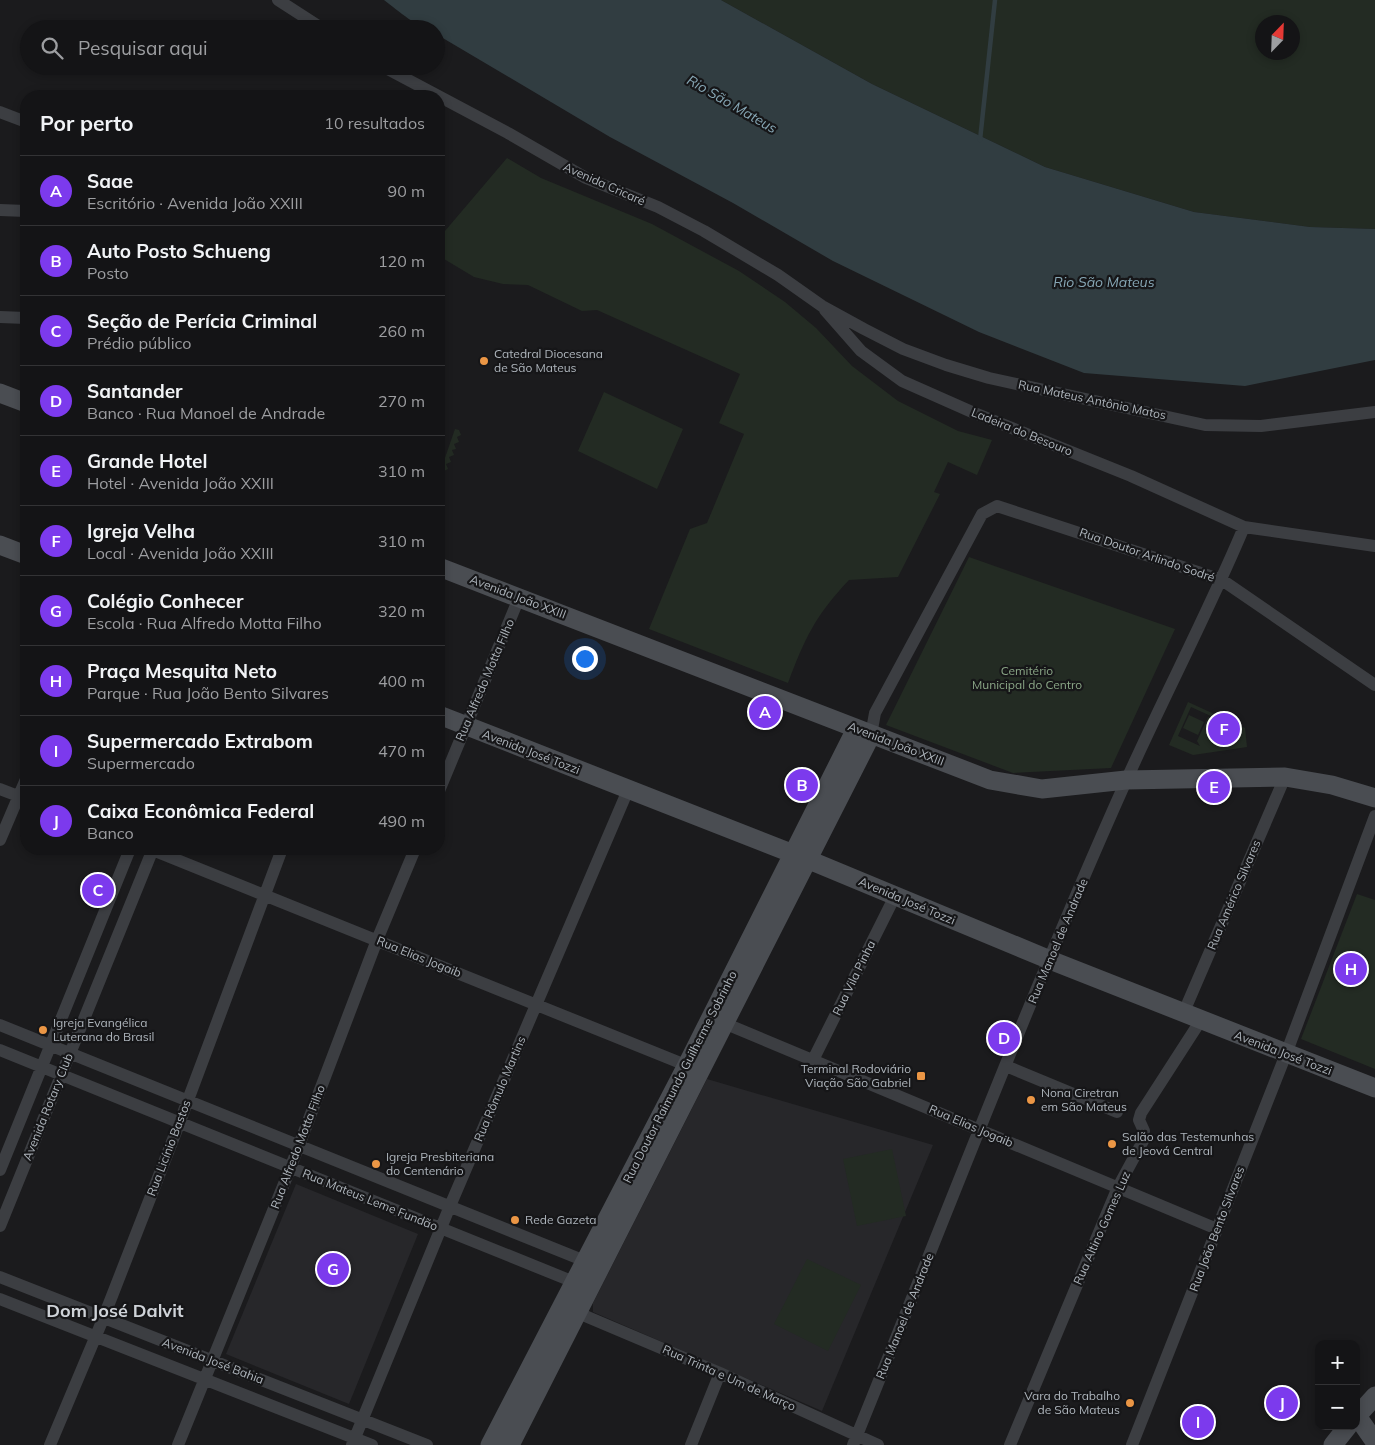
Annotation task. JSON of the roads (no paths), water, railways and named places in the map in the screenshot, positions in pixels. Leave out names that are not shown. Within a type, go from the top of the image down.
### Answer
[{"type":"street","points":[[278,0],[309,20]]},
{"type":"street","name":"Avenida Cricaré","points":[[399,75],[428,90]]},
{"type":"street","name":"Avenida Cricaré","points":[[445,99],[508,132],[586,178],[658,207],[704,231],[778,275],[822,306]]},
{"type":"street","points":[[0,112],[20,120]]},
{"type":"street","points":[[0,210],[20,211]]},
{"type":"street","name":"Rua Mateus Antônio Matos","points":[[822,306],[903,349],[946,365],[989,378],[1206,426],[1261,426],[1375,412]]},
{"type":"street","name":"Ladeira do Besouro","points":[[822,306],[861,351],[902,381],[972,412],[1140,480],[1244,527],[1375,546]]},
{"type":"street","points":[[0,317],[20,318]]},
{"type":"street","points":[[0,393],[20,401]]},
{"type":"street","name":"Rua Doutor Arlindo Sodré","points":[[982,514],[997,506],[1007,508],[1222,580],[1375,685]]},
{"type":"street","name":"Rua Doutor Raimundo Guilherme Sobrinho","points":[[510,1445],[579,1313],[694,1068],[831,795],[982,514]]},
{"type":"street","name":"Rua Manoel de Andrade","points":[[855,1440],[1006,1066],[1126,780],[1222,580],[1244,527]]},
{"type":"street","points":[[0,545],[20,553]]},
{"type":"street","name":"Avenida João XXIII","points":[[445,569],[990,780],[1019,786],[1042,788],[1126,780],[1285,777],[1332,785],[1375,798]]},
{"type":"street","name":"Rua Alfredo Motta Filho","points":[[445,776],[519,598]]},
{"type":"street","name":"Avenida José Tozzi","points":[[445,718],[801,857],[1183,1014],[1375,1088]]},
{"type":"street","name":"Rua Américo Silvares","points":[[1183,1014],[1285,777]]},
{"type":"street","points":[[0,789],[20,797]]},
{"type":"street","name":"Rua Rômulo Martins","points":[[353,1442],[450,1206],[628,790]]},
{"type":"street","points":[[0,840],[20,803]]},
{"type":"street","name":"Rua João Bento Silvares","points":[[1132,1445],[1286,1054],[1375,816]]},
{"type":"street","name":"Avenida Rotary Club","points":[[0,1168],[128,855]]},
{"type":"street","name":"Avenida Rotary Club","points":[[0,1226],[150,855]]},
{"type":"street","name":"Rua Elias Jogaib","points":[[167,855],[694,1068]]},
{"type":"street","name":"Rua Licínio Bastos","points":[[50,1445],[103,1319],[188,1101],[280,855]]},
{"type":"street","name":"Rua Alfredo Motta Filho","points":[[178,1445],[290,1169],[413,855]]},
{"type":"street","name":"Rua Vila Pinha","points":[[813,1060],[895,896]]},
{"type":"street","name":"Rua Elias Jogaib","points":[[718,1020],[1217,1229]]},
{"type":"street","name":"Rua Altino Gomes Luz","points":[[1010,1445],[1118,1187],[1144,1136],[1140,1120],[1141,1113],[1201,1020]]},
{"type":"street","name":"Rua Mateus Leme Fundão","points":[[0,1025],[585,1261]]},
{"type":"street","name":"Rua Mateus Leme Fundão","points":[[0,1050],[290,1169],[574,1282]]},
{"type":"street","points":[[1006,1066],[1117,1112]]},
{"type":"street","name":"Rua Doutor Raimundo Guilherme Sobrinho","points":[[490,1445],[585,1261],[694,1068]]},
{"type":"street","name":"Avenida José Bahia","points":[[0,1277],[427,1445]]},
{"type":"street","name":"Avenida José Bahia","points":[[0,1299],[204,1379],[353,1442],[372,1445]]},
{"type":"street","name":"Rua Trinta e Um de Março","points":[[561,1306],[720,1374],[855,1440],[878,1445]]},
{"type":"street","points":[[691,1445],[720,1374]]},
{"type":"street","points":[[1360,1414],[1375,1396]]},
{"type":"street","points":[[1360,1421],[1375,1442]]},
{"type":"street","points":[[1333,1445],[1345,1430]]},
{"type":"water","name":"Rio São Mateus","points":[[384,0],[721,0],[872,84],[1045,167],[1194,212],[1310,227],[1375,229],[1375,360],[1245,386],[1084,373],[979,332],[833,261],[733,203],[610,137],[445,39],[445,20],[411,20]]},
{"type":"waterway","points":[[980,140],[995,0]]},
{"type":"place","name":"Catedral Diocesana de São Mateus","points":[[484,361]]},
{"type":"place","name":"Saae","points":[[765,712]]},
{"type":"place","name":"Igreja Velha","points":[[1224,729]]},
{"type":"place","name":"Auto Posto Schueng","points":[[802,785]]},
{"type":"place","name":"Grande Hotel","points":[[1214,787]]},
{"type":"place","name":"Seção de Perícia Criminal","points":[[98,890]]},
{"type":"place","name":"Praça Mesquita Neto","points":[[1351,969]]},
{"type":"place","name":"Igreja Evangélica Luterana do Brasil","points":[[43,1030]]},
{"type":"place","name":"Santander","points":[[1004,1038]]},
{"type":"place","name":"Terminal Rodoviário Viação São Gabriel","points":[[921,1076]]},
{"type":"place","name":"Nona Ciretran em São Mateus","points":[[1031,1100]]},
{"type":"place","name":"Salão das Testemunhas de Jeová Central","points":[[1112,1144]]},
{"type":"place","name":"Igreja Presbiteriana do Centenário","points":[[376,1164]]},
{"type":"place","name":"Rede Gazeta","points":[[515,1220]]},
{"type":"place","name":"Colégio Conhecer","points":[[333,1269]]},
{"type":"place","name":"Vara do Trabalho de São Mateus","points":[[1130,1403]]},
{"type":"place","name":"Caixa Econômica Federal","points":[[1282,1403]]},
{"type":"place","name":"Supermercado Extrabom","points":[[1198,1422]]},
{"type":"district","name":"Dom José Dalvit","points":[[115,1311]]},
{"type":"park label","name":"Cemitério Municipal do Centro","points":[[1027,678]]}]
